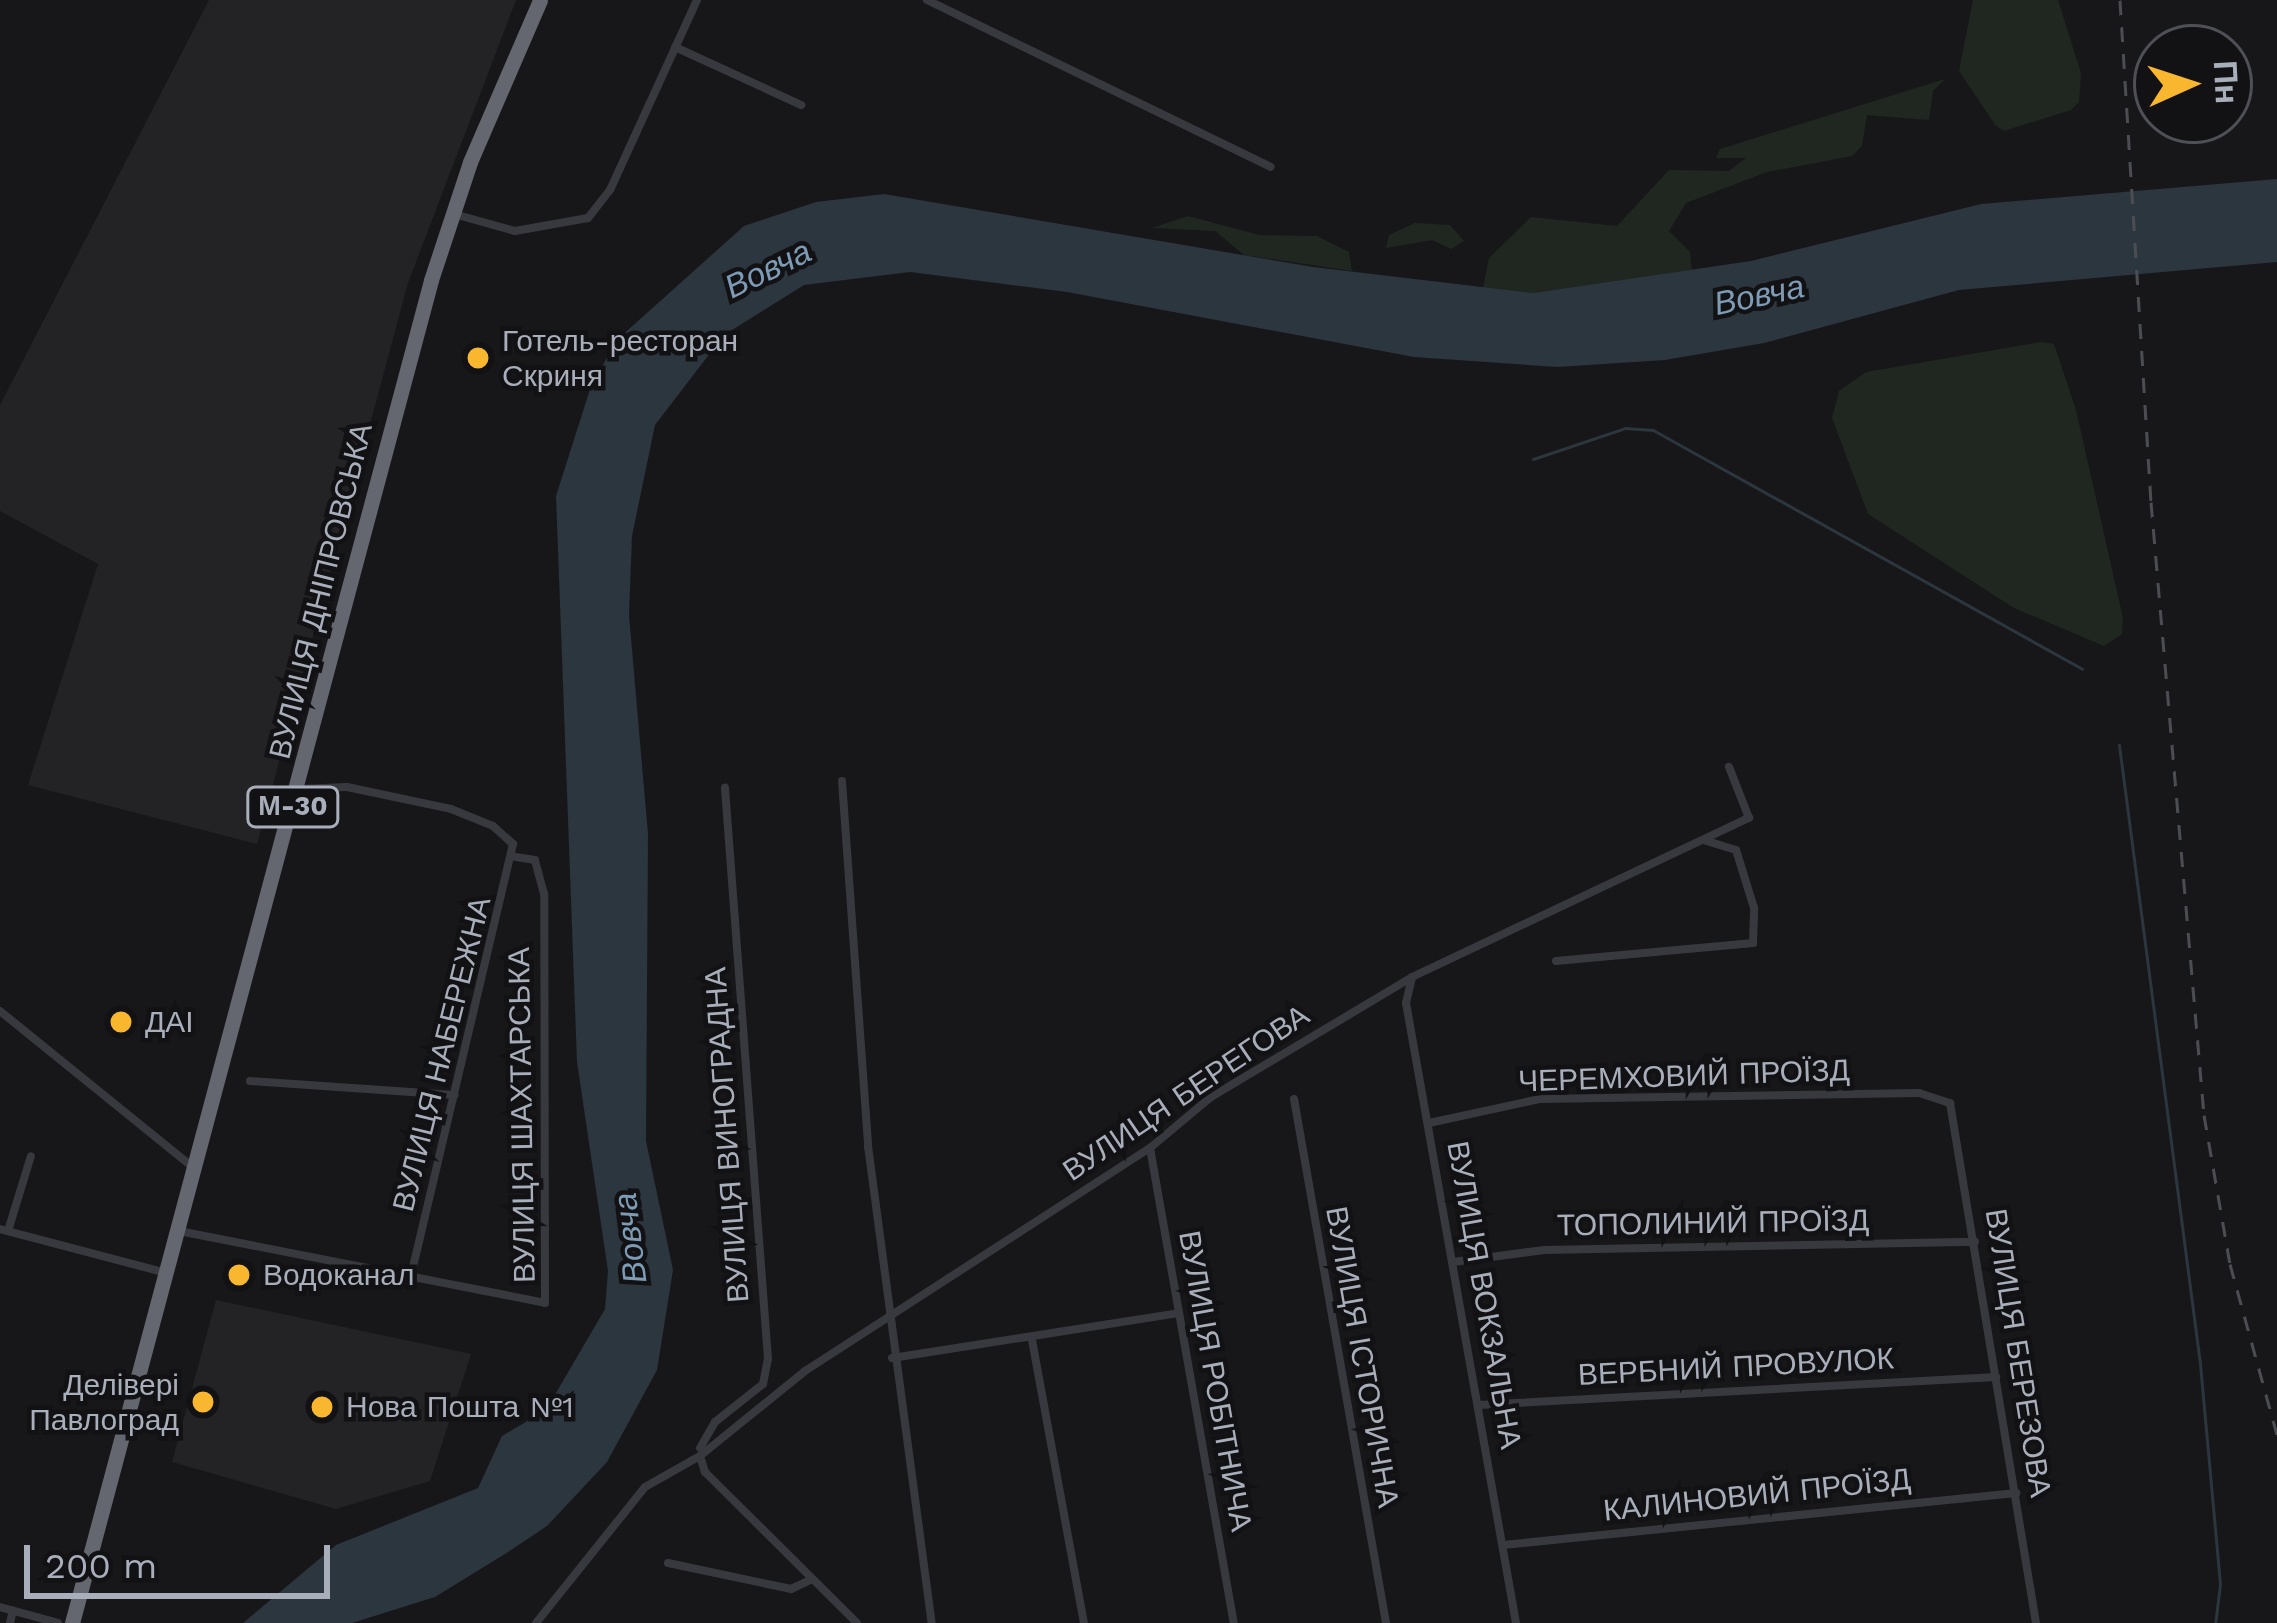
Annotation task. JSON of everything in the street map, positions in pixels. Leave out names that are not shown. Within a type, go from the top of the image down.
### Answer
[{"type":"highway","name":"ВУЛИЦЯ ДНІПРОВСЬКА","points":[[71,1623],[452,213],[540,0]]},
{"type":"street","points":[[452,213],[515,231],[588,218],[610,190],[697,0]]},
{"type":"street","points":[[927,0],[1271,167]]},
{"type":"street","points":[[675,47],[801,105]]},
{"type":"street","name":"ВУЛИЦЯ БЕРЕГОВА","points":[[536,1623],[645,1487],[1150,1148],[1211,1097],[1412,977],[1749,818],[1729,766]]},
{"type":"street","points":[[842,781],[868,1146],[892,1358],[932,1623]]},
{"type":"street","name":"ВУЛИЦЯ НАБЕРЕЖНА","points":[[298,789],[347,787],[451,809],[493,826],[513,844],[514,857],[411,1275]]},
{"type":"street","name":"ВУЛИЦЯ ВИНОГРАДНА","points":[[700,1453],[715,1422],[764,1384],[768,1359],[725,788]]},
{"type":"street","points":[[1556,961],[1753,943],[1754,908],[1736,850],[1704,840]]},
{"type":"street","name":"ВУЛИЦЯ ШАХТАРСЬКА","points":[[178,1231],[537,1304],[549,1296],[544,894],[535,860],[514,857]]},
{"type":"street","name":"ВУЛИЦЯ ВОКЗАЛЬНА","points":[[1412,977],[1406,1003],[1516,1623]]},
{"type":"street","points":[[0,1011],[194,1168]]},
{"type":"street","points":[[250,1082],[455,1095]]},
{"type":"street","name":"ЧЕРЕМХОВИЙ ПРОЇЗД","points":[[1430,1123],[1540,1100],[1941,1096]]},
{"type":"street","name":"ВУЛИЦЯ БЕРЕЗОВА","points":[[1941,1096],[1956,1115],[2036,1623]]},
{"type":"street","name":"ВУЛИЦЯ ІСТОРИЧНА","points":[[1294,1100],[1386,1623]]},
{"type":"street","name":"ВУЛИЦЯ РОБІТНИЧА","points":[[1150,1148],[1234,1623]]},
{"type":"street","points":[[31,1156],[4,1230],[166,1273]]},
{"type":"street","name":"ТОПОЛИНИЙ ПРОЇЗД","points":[[1453,1262],[1544,1250],[1976,1242]]},
{"type":"street","points":[[892,1358],[1032,1340],[1178,1313]]},
{"type":"street","points":[[1032,1340],[1084,1623]]},
{"type":"street","name":"ВЕРБНИЙ ПРОВУЛОК","points":[[1479,1405],[1996,1377]]},
{"type":"street","points":[[700,1453],[705,1472],[857,1623]]},
{"type":"street","name":"КАЛИНОВИЙ ПРОЇЗД","points":[[1503,1545],[2016,1493]]},
{"type":"street","points":[[668,1563],[791,1589],[810,1580]]},
{"type":"street","points":[[0,1607],[58,1623]]},
{"type":"street","points":[[10,1623],[13,1610]]},
{"type":"shaded area","points":[[209,0],[516,0],[408,283],[257,844],[28,785],[98,564],[0,511],[0,405]]},
{"type":"shaded area","points":[[1973,0],[2058,0],[2081,73],[2079,102],[2071,110],[2004,131],[1996,126],[1959,71]]},
{"type":"shaded area","points":[[1945,79],[1933,91],[1929,120],[1867,115],[1862,146],[1852,156],[1767,172],[1686,203],[1669,231],[1690,252],[1692,270],[1533,293],[1483,288],[1489,258],[1531,217],[1617,226],[1669,170],[1729,171],[1746,158],[1716,158],[1720,149]]},
{"type":"shaded area","points":[[1188,216],[1259,235],[1317,236],[1349,252],[1352,271],[1244,255],[1215,231],[1152,228]]},
{"type":"shaded area","points":[[1415,223],[1450,225],[1464,241],[1451,249],[1432,240],[1386,248],[1389,235]]},
{"type":"shaded area","points":[[2041,342],[2054,344],[2076,410],[2123,618],[2122,634],[2104,646],[2014,608],[1868,514],[1832,418],[1839,391],[1866,372]]},
{"type":"shaded area","points":[[216,1300],[471,1354],[430,1481],[336,1509],[172,1462]]},
{"type":"water","name":"Вовча","points":[[2277,179],[2277,262],[1959,290],[1764,343],[1665,360],[1557,367],[1414,357],[1067,292],[910,272],[804,285],[724,335],[655,425],[632,536],[629,615],[648,834],[646,1141],[673,1270],[657,1370],[607,1462],[547,1526],[435,1597],[352,1623],[243,1623],[336,1545],[478,1488],[502,1436],[546,1410],[605,1309],[608,1271],[577,1062],[556,496],[592,383],[619,338],[744,226],[816,202],[884,194],[1313,267],[1533,293],[1751,261],[1981,204]]},
{"type":"waterway","points":[[1533,459],[1625,428],[1653,430],[2082,669]]},
{"type":"waterway","points":[[2119,745],[2200,1364],[2220,1584],[2215,1623]]},
{"type":"railway","points":[[2120,0],[2151,502],[2204,1115],[2230,1264],[2277,1435]]},
{"type":"place","name":"Готель-ресторан Скриня","points":[[478,358]]},
{"type":"place","name":"ДАІ","points":[[121,1022]]},
{"type":"place","name":"Водоканал","points":[[239,1275]]},
{"type":"place","name":"Делівері Павлоград","points":[[203,1402]]},
{"type":"place","name":"Нова Пошта №1","points":[[322,1407]]}]
